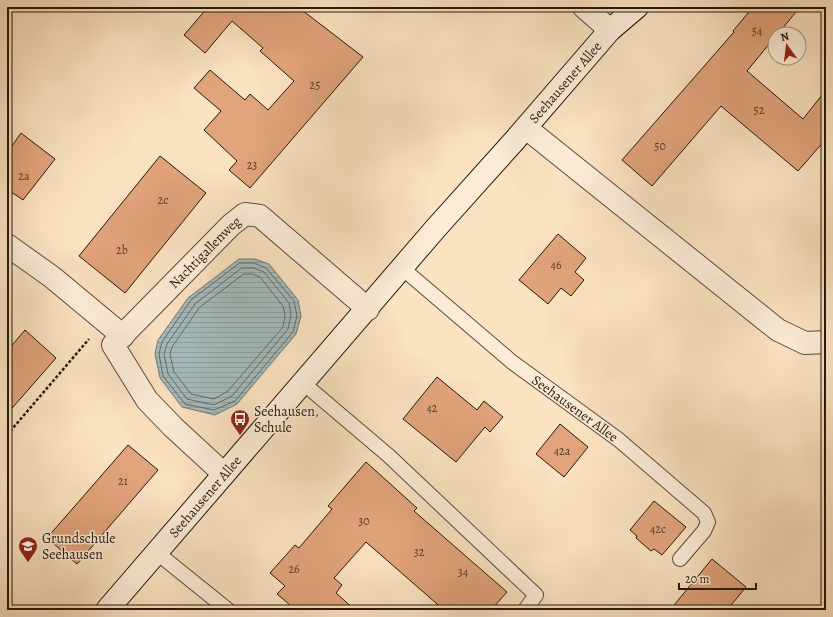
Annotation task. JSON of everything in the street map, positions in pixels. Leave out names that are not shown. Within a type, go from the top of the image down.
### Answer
[{"type":"street","points":[[584,7],[610,30]]},
{"type":"street","name":"Seehausener Allee","points":[[107,610],[402,268],[526,128],[610,30],[637,7]]},
{"type":"street","points":[[526,128],[778,330],[804,344],[826,342]]},
{"type":"street","name":"Nachtigallenweg","points":[[224,474],[172,427],[147,400],[113,345],[231,224],[245,214],[260,216],[368,309]]},
{"type":"street","points":[[7,245],[52,277],[123,336]]},
{"type":"lane","name":"Seehausener Allee","points":[[402,268],[512,362],[619,440],[704,513],[708,522],[704,531],[680,559]]},
{"type":"lane","points":[[303,384],[389,456],[536,595],[525,610]]},
{"type":"lane","points":[[156,552],[228,610]]},
{"type":"path","points":[[7,435],[105,321]]},
{"type":"water","points":[[239,259],[255,259],[269,264],[298,300],[301,316],[296,334],[237,404],[215,415],[182,407],[160,378],[155,354],[158,340],[188,298]]},
{"type":"building","points":[[208,7],[298,7],[363,57],[250,188],[229,170],[237,161],[204,130],[221,111],[194,88],[210,70],[245,100],[250,94],[268,110],[294,81],[260,51],[263,48],[232,21],[205,53],[184,35]]},
{"type":"building","points":[[753,7],[800,7],[785,26],[767,26],[767,47],[747,71],[803,119],[826,90],[826,139],[798,171],[721,106],[652,186],[622,160],[734,32],[733,31]]},
{"type":"building","points":[[21,133],[55,159],[23,200],[7,189],[7,153]]},
{"type":"building","points":[[160,156],[206,193],[125,293],[79,256]]},
{"type":"building","points":[[558,234],[586,258],[575,272],[584,280],[571,296],[561,288],[548,304],[519,280]]},
{"type":"building","points":[[25,330],[56,358],[7,414],[7,351]]},
{"type":"building","points":[[437,377],[477,410],[484,401],[503,417],[490,432],[485,427],[456,462],[403,419]]},
{"type":"building","points":[[560,424],[588,447],[564,477],[536,454]]},
{"type":"building","points":[[128,445],[158,470],[77,564],[47,538]]},
{"type":"building","points":[[366,462],[417,508],[414,511],[507,592],[491,610],[444,610],[366,542],[334,578],[342,585],[336,593],[355,610],[296,610],[277,594],[285,586],[270,573],[295,545],[299,548],[332,509],[328,506]]},
{"type":"building","points":[[654,501],[686,527],[662,555],[654,549],[651,551],[636,538],[637,536],[630,530]]},
{"type":"building","points":[[712,559],[746,587],[727,610],[670,610]]},
{"type":"place","name":"Seehausen, Schule","points":[[240,436]]},
{"type":"place","name":"Grundschule Seehausen","points":[[28,563]]}]
